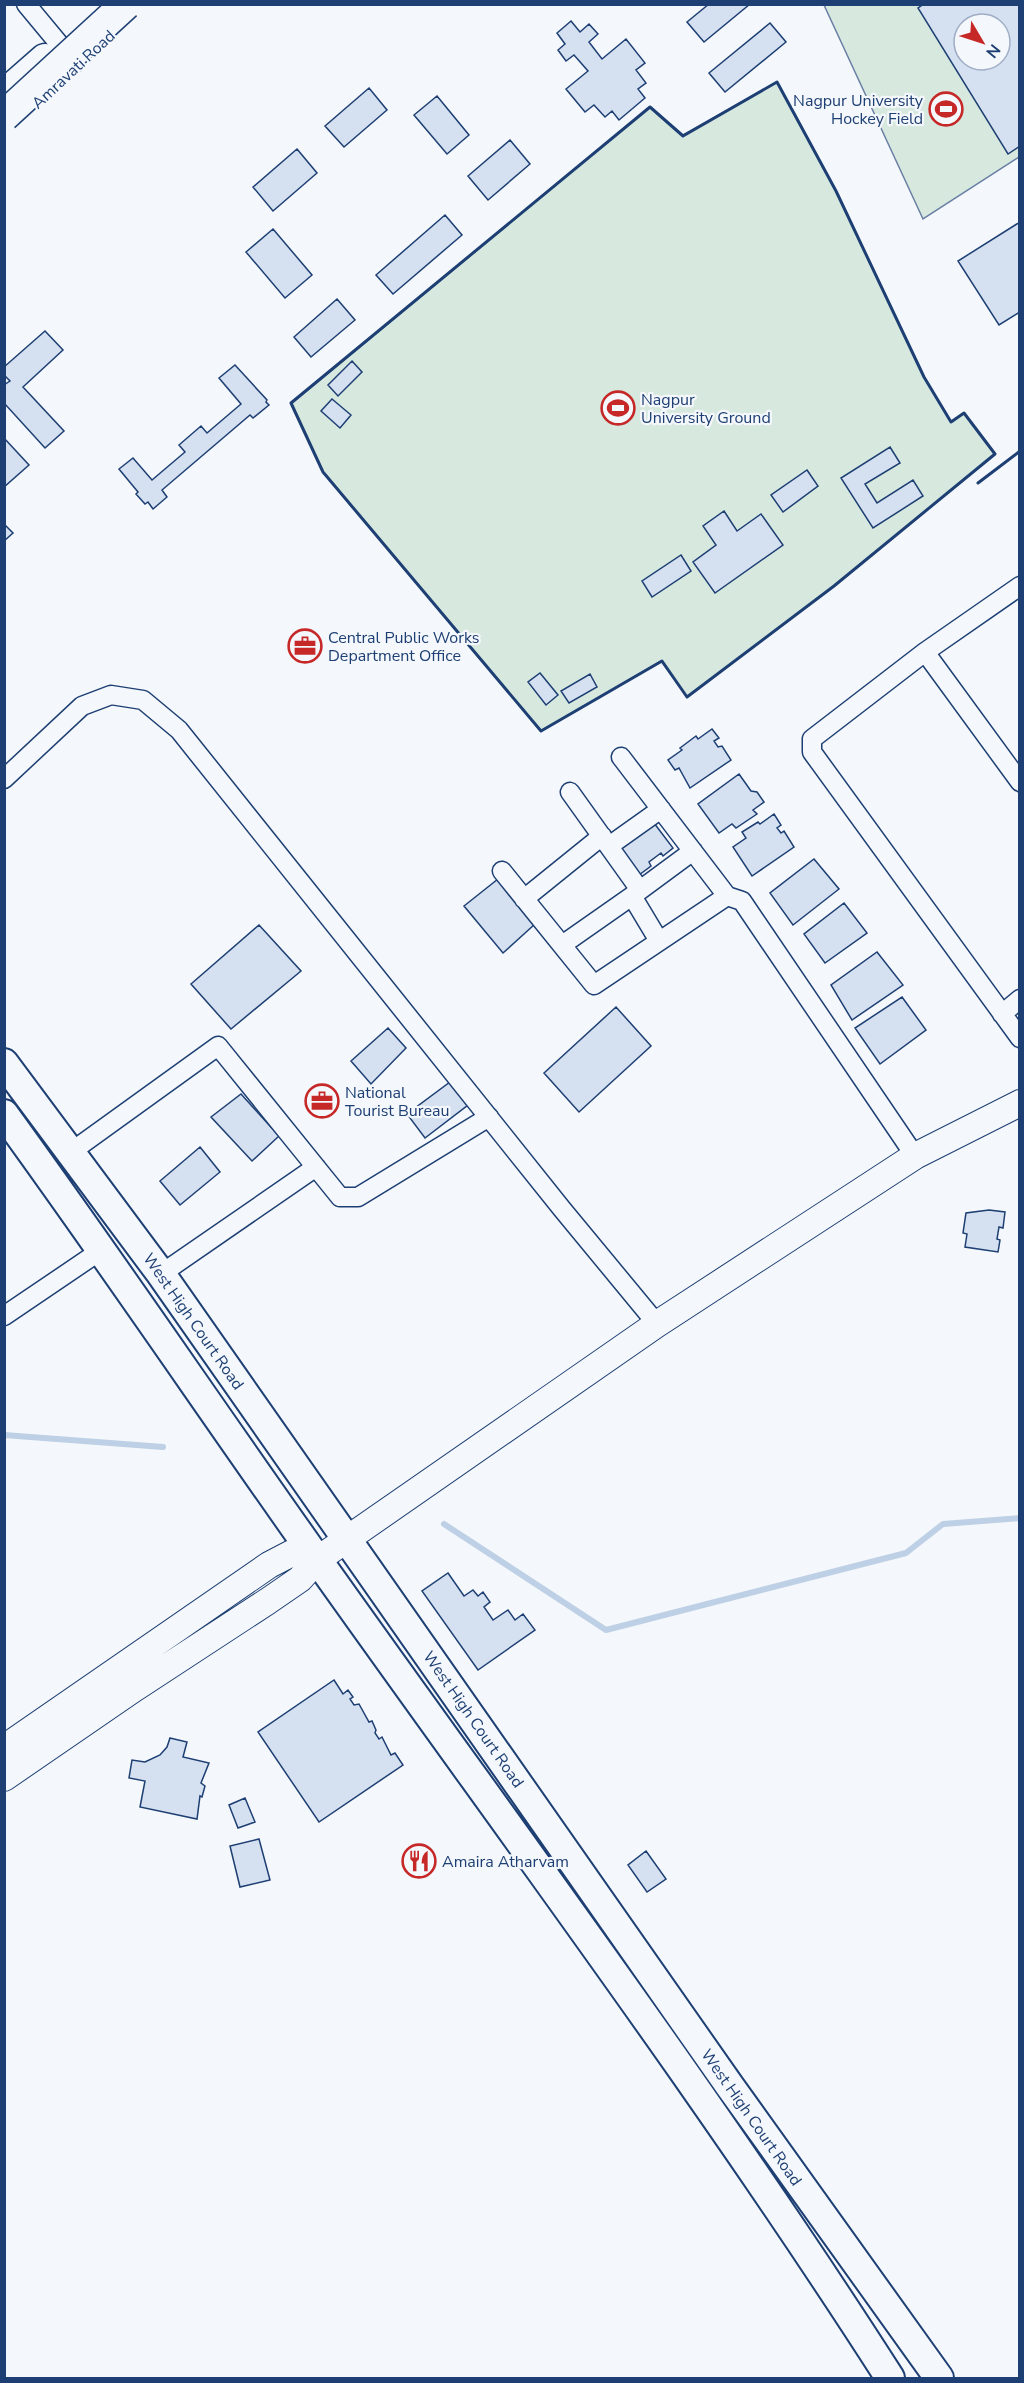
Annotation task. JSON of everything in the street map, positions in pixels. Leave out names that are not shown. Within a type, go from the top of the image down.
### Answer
[{"type":"highway","name":"Amravati Road","points":[[4,132],[68,55],[106,4]]},
{"type":"highway","points":[[4,105],[115,4]]},
{"type":"highway","points":[[4,116],[126,4]]},
{"type":"highway","name":"Amravati Road","points":[[4,95],[68,55],[142,4]]},
{"type":"main road","name":"West High Court Road","points":[[4,1062],[161,1274],[729,2085],[939,2379]]},
{"type":"main road","points":[[4,1778],[300,1579],[317,1560],[657,1324],[915,1156],[1020,1102]]},
{"type":"main road","name":"West High Court Road","points":[[4,1114],[317,1560],[624,1984],[827,2280],[890,2379]]},
{"type":"main road","points":[[4,1748],[269,1565],[292,1553],[317,1560]]},
{"type":"street","points":[[26,4],[68,55]]},
{"type":"street","points":[[1020,586],[925,652],[812,739],[812,753],[1013,1006],[1020,1038]]},
{"type":"street","points":[[925,652],[1020,782]]},
{"type":"street","points":[[4,779],[82,706],[111,695],[143,700],[180,730],[657,1324]]},
{"type":"street","points":[[621,757],[727,896],[742,901],[915,1156]]},
{"type":"street","points":[[570,792],[605,841],[636,893],[660,941]]},
{"type":"street","points":[[524,899],[605,841],[661,809]]},
{"type":"street","points":[[562,945],[693,851]]},
{"type":"street","points":[[502,871],[594,985],[727,896]]},
{"type":"street","points":[[71,1152],[218,1046],[340,1197],[358,1197],[489,1117]]},
{"type":"street","points":[[161,1274],[316,1167]]},
{"type":"street","points":[[4,1316],[100,1251]]},
{"type":"shaded area","name":"Nagpur University Hockey Field","points":[[824,5],[1019,5],[1019,157],[923,219]]},
{"type":"shaded area","name":"Nagpur University Ground","points":[[777,82],[836,191],[924,377],[951,422],[964,413],[995,454],[834,586],[687,697],[661,661],[541,731],[323,472],[291,404],[650,107],[683,135]]},
{"type":"building","points":[[709,4],[750,4],[704,42],[687,22]]},
{"type":"building","points":[[924,4],[1020,4],[1020,146],[1008,154],[957,72],[1012,72],[1012,12],[952,12],[952,63],[918,8]]},
{"type":"building","points":[[571,21],[580,32],[589,24],[598,34],[589,42],[602,59],[626,39],[645,63],[636,70],[646,83],[638,89],[645,98],[619,120],[612,111],[605,117],[594,105],[585,112],[566,89],[588,71],[574,55],[566,61],[558,50],[565,44],[557,33]]},
{"type":"building","points":[[770,23],[786,42],[725,92],[709,73]]},
{"type":"building","points":[[369,88],[387,110],[344,147],[325,126]]},
{"type":"building","points":[[437,96],[469,135],[447,154],[414,115]]},
{"type":"building","points":[[510,140],[530,164],[488,200],[468,176]]},
{"type":"building","points":[[297,149],[317,173],[273,211],[253,187]]},
{"type":"building","points":[[445,215],[462,235],[393,294],[376,275]]},
{"type":"building","points":[[1020,222],[1020,312],[999,325],[958,261]]},
{"type":"building","points":[[273,229],[312,275],[285,298],[246,252]]},
{"type":"building","points":[[337,299],[355,320],[311,357],[294,337]]},
{"type":"building","points":[[45,331],[63,350],[23,387],[64,431],[45,448],[4,403],[4,385],[10,381],[4,375],[4,367]]},
{"type":"building","points":[[352,361],[362,372],[338,396],[328,385]]},
{"type":"building","points":[[235,365],[269,405],[253,418],[250,415],[162,490],[167,497],[153,509],[148,502],[145,504],[136,494],[138,492],[119,469],[133,458],[152,480],[185,452],[179,445],[201,426],[207,433],[241,404],[219,378]]},
{"type":"building","points":[[332,399],[351,415],[340,428],[321,411]]},
{"type":"building","points":[[4,438],[29,465],[4,487]]},
{"type":"building","points":[[890,447],[900,463],[865,484],[877,503],[913,480],[923,496],[873,528],[841,478]]},
{"type":"building","points":[[807,470],[818,486],[783,512],[771,495]]},
{"type":"building","points":[[724,511],[737,531],[761,514],[783,545],[715,593],[693,562],[716,545],[703,526]]},
{"type":"building","points":[[4,524],[13,533],[4,541]]},
{"type":"building","points":[[681,555],[691,571],[652,597],[642,581]]},
{"type":"building","points":[[540,673],[558,695],[546,705],[528,682]]},
{"type":"building","points":[[590,674],[597,687],[569,703],[561,691]]},
{"type":"building","points":[[712,729],[719,738],[714,741],[718,747],[722,746],[731,760],[690,788],[679,768],[675,770],[668,760],[696,736],[698,739]]},
{"type":"building","points":[[739,774],[751,791],[757,792],[764,802],[753,810],[757,814],[736,828],[732,824],[719,833],[698,804]]},
{"type":"building","points":[[774,814],[781,825],[777,828],[781,833],[784,831],[794,847],[752,876],[733,847],[746,838],[742,832],[758,822],[760,824]]},
{"type":"building","points":[[654,823],[673,848],[663,856],[661,853],[649,862],[651,866],[639,875],[620,849]]},
{"type":"building","points":[[814,859],[839,889],[793,925],[770,893]]},
{"type":"building","points":[[498,879],[535,924],[503,953],[464,906]]},
{"type":"building","points":[[844,903],[867,933],[825,963],[804,934]]},
{"type":"building","points":[[259,925],[301,971],[231,1029],[191,984]]},
{"type":"building","points":[[877,952],[903,985],[852,1020],[831,985]]},
{"type":"building","points":[[902,997],[926,1030],[880,1064],[855,1028]]},
{"type":"building","points":[[616,1007],[651,1046],[579,1112],[544,1073]]},
{"type":"building","points":[[388,1028],[406,1048],[371,1084],[351,1061]]},
{"type":"building","points":[[450,1082],[468,1105],[425,1138],[407,1114]]},
{"type":"building","points":[[241,1094],[279,1136],[252,1161],[211,1117]]},
{"type":"building","points":[[200,1147],[220,1172],[180,1205],[160,1181]]},
{"type":"building","points":[[989,1210],[1005,1212],[1003,1228],[999,1227],[998,1252],[965,1247],[967,1234],[963,1233],[966,1213]]},
{"type":"building","points":[[448,1573],[464,1596],[473,1590],[478,1596],[483,1592],[490,1602],[484,1607],[493,1620],[508,1610],[515,1620],[523,1614],[535,1630],[478,1670],[422,1591]]},
{"type":"building","points":[[334,1680],[343,1694],[348,1690],[353,1697],[350,1699],[354,1705],[359,1704],[369,1722],[372,1721],[379,1739],[382,1737],[391,1755],[395,1753],[403,1765],[319,1822],[258,1732]]},
{"type":"building","points":[[170,1738],[187,1742],[183,1757],[209,1763],[201,1783],[205,1786],[202,1797],[200,1796],[197,1819],[140,1807],[145,1781],[129,1778],[132,1760],[145,1762],[160,1755],[167,1747]]},
{"type":"building","points":[[245,1798],[255,1822],[238,1828],[229,1805]]},
{"type":"building","points":[[259,1839],[270,1880],[240,1887],[230,1846]]},
{"type":"building","points":[[646,1851],[666,1879],[647,1892],[628,1865]]},
{"type":"waterway","points":[[4,1435],[163,1447]]},
{"type":"waterway","points":[[444,1524],[606,1630],[906,1553],[943,1524],[1020,1518]]},
{"type":"wall","points":[[777,82],[836,191],[924,377],[951,422],[964,413],[995,454],[834,586],[687,697],[662,661],[541,731],[323,472],[291,403],[650,107],[683,136],[777,82]]},
{"type":"wall","points":[[978,483],[1020,451]]},
{"type":"place","name":"Nagpur University Hockey Field","points":[[946,109]]},
{"type":"place","name":"Nagpur University Ground","points":[[618,408]]},
{"type":"place","name":"Central Public Works Department Office","points":[[305,646]]},
{"type":"place","name":"National Tourist Bureau","points":[[322,1101]]},
{"type":"place","name":"Amaira Atharvam","points":[[419,1861]]}]
